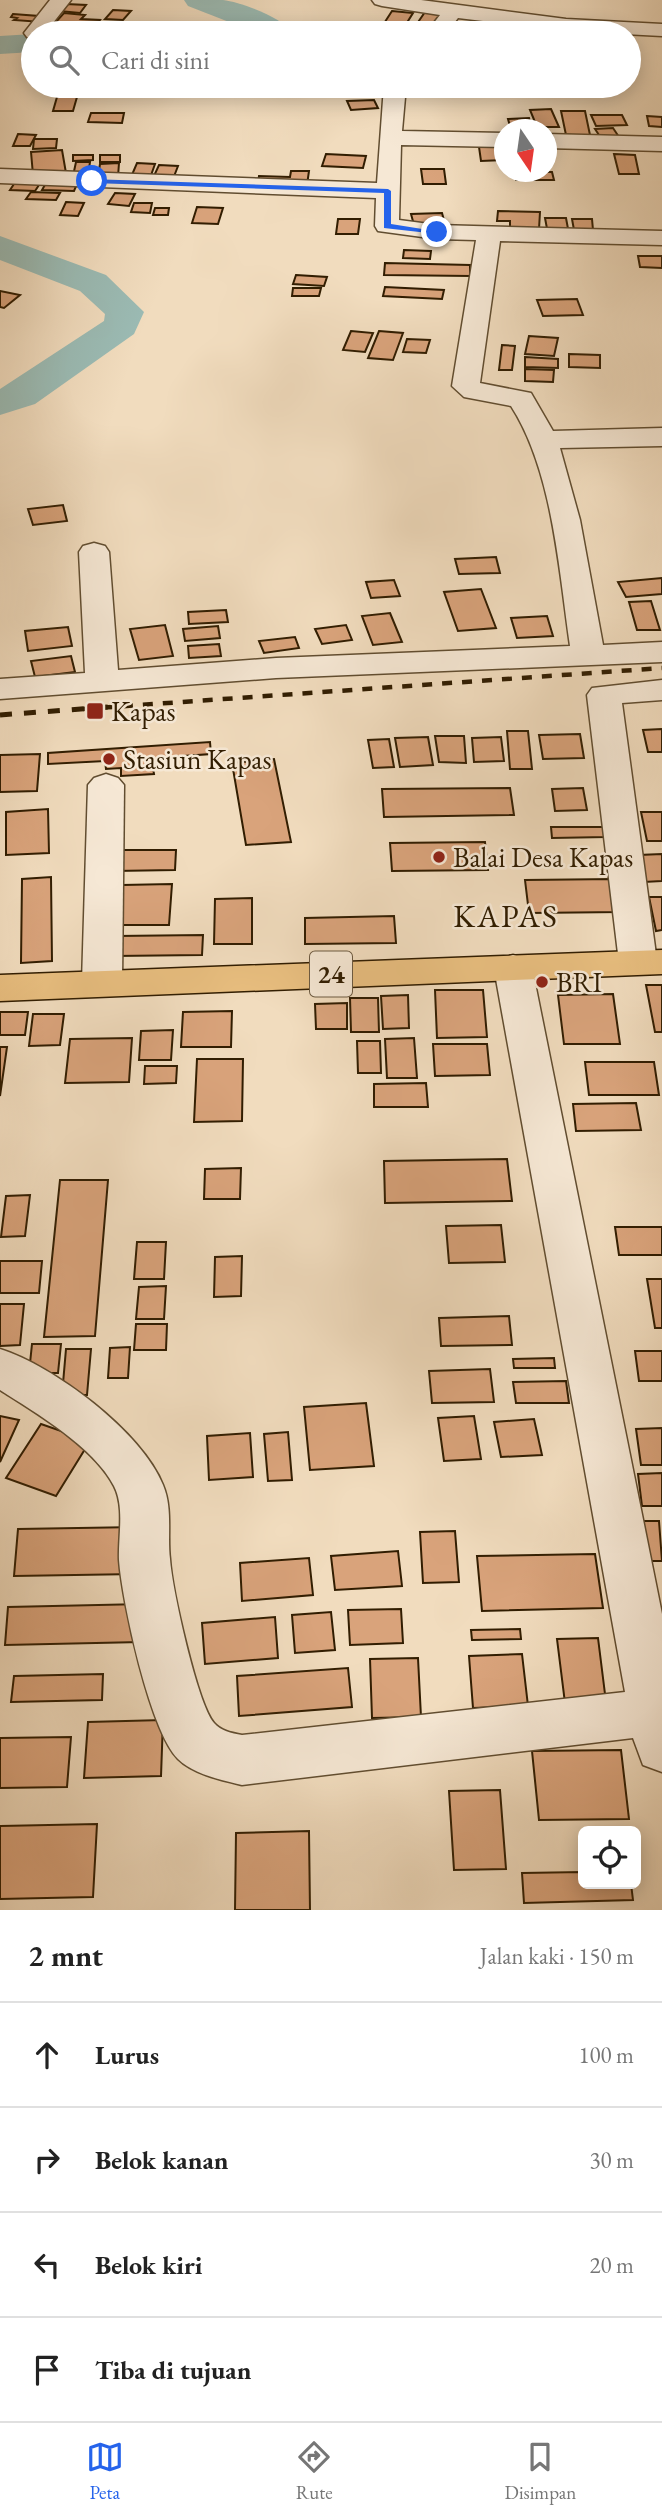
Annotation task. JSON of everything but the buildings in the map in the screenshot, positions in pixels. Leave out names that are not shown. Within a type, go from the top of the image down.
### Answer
[{"type":"highway","name":"24","points":[[0,988],[650,962]]},
{"type":"street","points":[[44,21],[61,0]]},
{"type":"street","points":[[382,0],[536,21]]},
{"type":"street","points":[[445,21],[453,11]]},
{"type":"street","points":[[641,29],[662,30]]},
{"type":"street","points":[[394,98],[385,222],[393,229],[662,238]]},
{"type":"street","points":[[390,138],[494,140]]},
{"type":"street","points":[[557,141],[662,144]]},
{"type":"street","points":[[0,176],[388,191]]},
{"type":"street","points":[[489,234],[466,386],[474,391],[516,397],[534,423],[562,511],[588,655]]},
{"type":"street","points":[[534,423],[662,437]]},
{"type":"street","points":[[94,552],[102,680]]},
{"type":"street","points":[[0,689],[276,668],[662,652]]},
{"type":"street","points":[[650,962],[604,695],[662,690]]},
{"type":"street","points":[[103,982],[106,785]]},
{"type":"street","points":[[0,1367],[47,1394],[114,1450],[136,1478],[143,1506],[145,1564],[152,1604],[184,1719],[194,1739],[212,1752],[242,1760],[660,1724],[513,968]]},
{"type":"waterway","points":[[198,0],[257,21]]},
{"type":"waterway","points":[[0,45],[21,44]]},
{"type":"waterway","points":[[0,247],[35,263],[93,283],[125,312],[121,326],[21,395],[0,403]]},
{"type":"railway","points":[[83,709],[662,668]]},
{"type":"railway","points":[[0,715],[108,707]]},
{"type":"place","name":"Kapas","points":[[95,711]]},
{"type":"place","name":"Stasiun Kapas","points":[[109,759]]},
{"type":"place","name":"Balai Desa Kapas","points":[[439,857]]},
{"type":"place","name":"BRI","points":[[542,982]]},
{"type":"district","name":"KAPAS","points":[[506,916]]},
{"type":"route","points":[[92,181],[388,191],[385,222],[387,226],[393,229],[437,232]]}]
